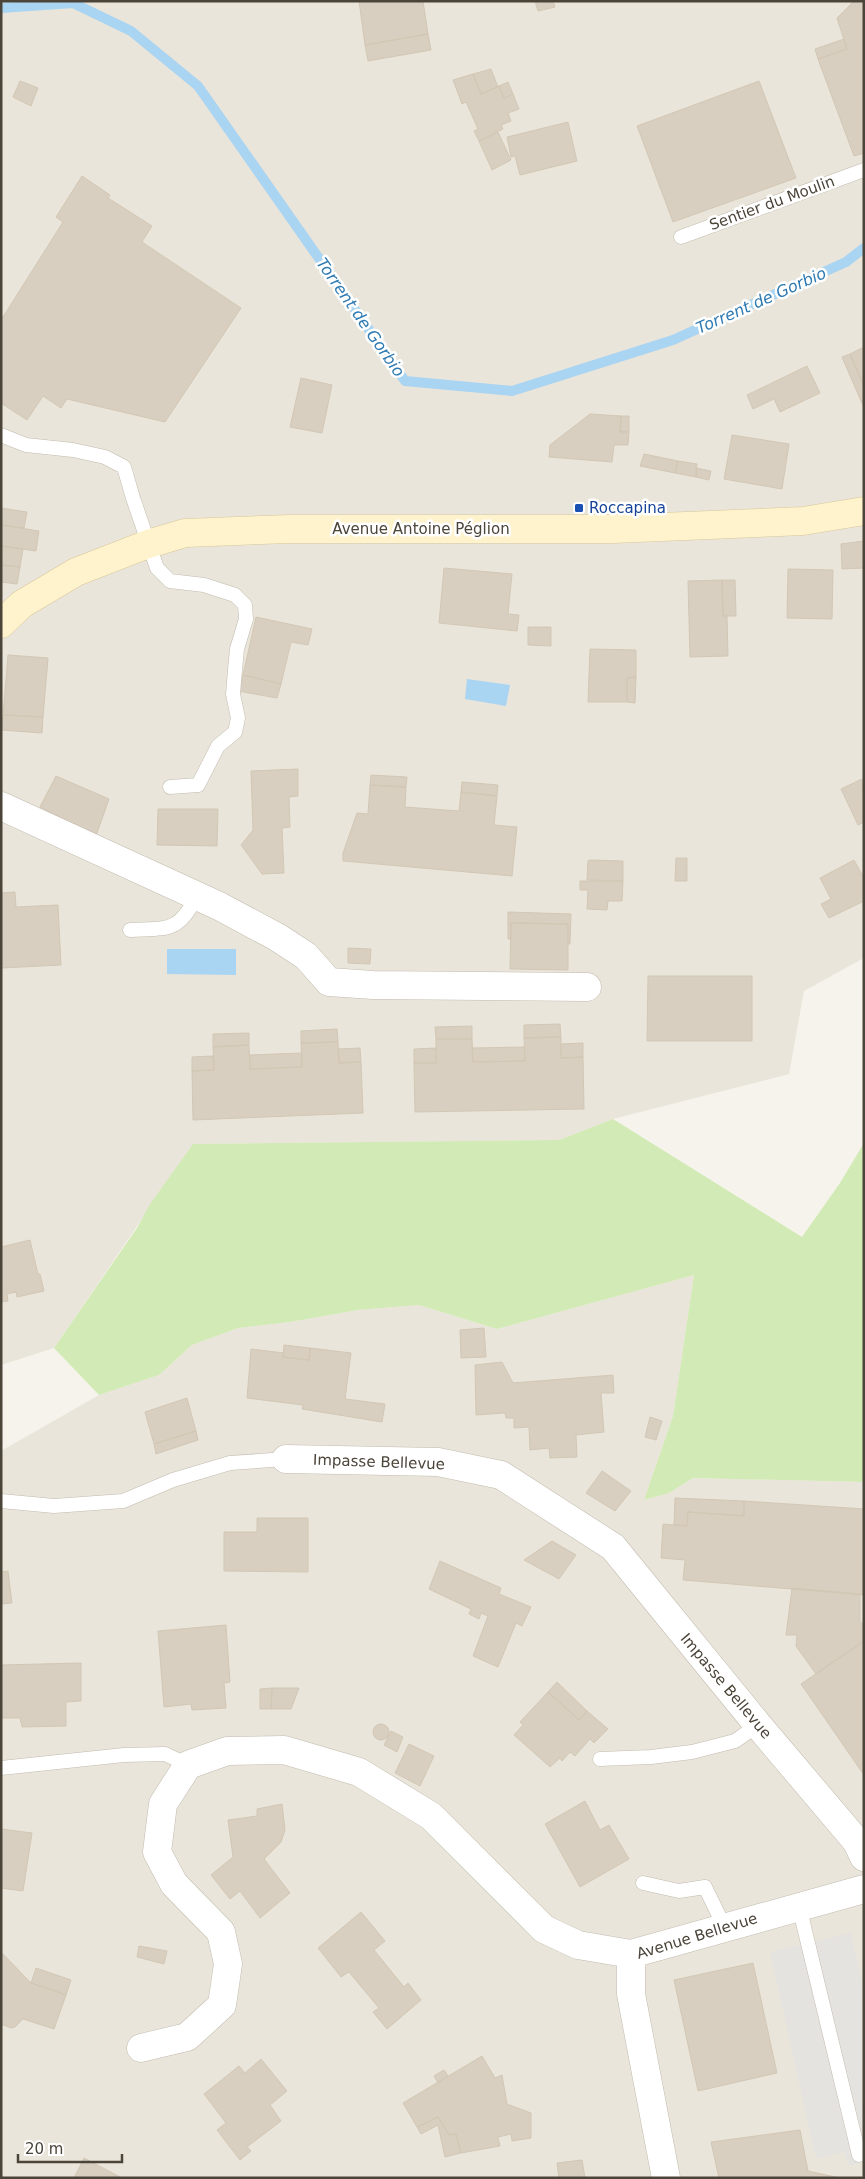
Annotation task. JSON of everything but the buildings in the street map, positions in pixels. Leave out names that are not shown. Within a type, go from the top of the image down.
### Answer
[{"type":"street","name":"Avenue Antoine Péglion","points":[[1,624],[22,604],[76,572],[148,544],[185,533],[289,529],[613,529],[803,520],[864,511]]},
{"type":"street","points":[[1,806],[197,896],[277,937],[306,956],[329,982],[373,985],[586,987]]},
{"type":"street","name":"Impasse Bellevue","points":[[286,1459],[438,1462],[501,1475],[613,1547],[758,1725],[857,1842],[864,1857]]},
{"type":"street","points":[[141,2048],[187,2037],[222,2005],[228,1964],[221,1932],[174,1884],[157,1852],[163,1804],[188,1765],[227,1751],[284,1750],[359,1772],[431,1816],[544,1928],[578,1944],[631,1954]]},
{"type":"street","name":"Avenue Bellevue","points":[[666,2178],[631,1994],[631,1954],[724,1926],[864,1889]]},
{"type":"lane","name":"Sentier du Moulin","points":[[680,237],[864,170]]},
{"type":"lane","points":[[1,435],[26,445],[73,450],[105,457],[124,467],[157,568],[170,581],[204,585],[235,595],[244,604],[246,619],[237,649],[233,694],[238,718],[236,732],[218,746],[198,785],[170,787]]},
{"type":"lane","points":[[130,930],[169,928],[187,915],[197,896]]},
{"type":"lane","name":"Impasse Bellevue","points":[[1,1501],[54,1506],[123,1501],[173,1480],[230,1463],[286,1459]]},
{"type":"lane","points":[[600,1759],[650,1757],[692,1752],[735,1742],[758,1725]]},
{"type":"lane","points":[[1,1768],[124,1755],[165,1754],[188,1765]]},
{"type":"lane","points":[[643,1883],[679,1891],[705,1888],[724,1926]]},
{"type":"lane","points":[[799,1906],[859,2155]]},
{"type":"shaded area","points":[[1,1],[864,1],[864,958],[804,991],[789,1074],[613,1119],[559,1140],[193,1144],[54,1348],[1,1365]]},
{"type":"shaded area","points":[[694,1275],[673,1416],[644,1500],[669,1493],[693,1478],[864,1482],[864,2178],[1,2178],[1,1451],[99,1395],[159,1375],[192,1345],[238,1328],[290,1322],[358,1310],[419,1305],[497,1329]]},
{"type":"shaded area","points":[[851,1933],[864,1990],[864,2162],[848,2166],[844,2152],[816,2159],[770,1952]]},
{"type":"green space","points":[[613,1119],[802,1237],[840,1183],[864,1143],[864,1482],[693,1478],[669,1493],[644,1500],[673,1416],[694,1275],[497,1329],[419,1305],[358,1310],[290,1322],[238,1328],[192,1345],[159,1375],[99,1395],[54,1348],[137,1228],[150,1204],[193,1144],[559,1140]]},
{"type":"water","points":[[467,679],[510,685],[506,706],[465,699]]},
{"type":"water","points":[[167,949],[236,949],[236,975],[167,974]]},
{"type":"waterway","name":"Torrent de Gorbio","points":[[1,8],[73,3],[131,31],[198,86],[405,381],[512,391],[673,340],[846,262],[864,248]]},
{"type":"place","name":"Roccapina","points":[[579,508]]}]
